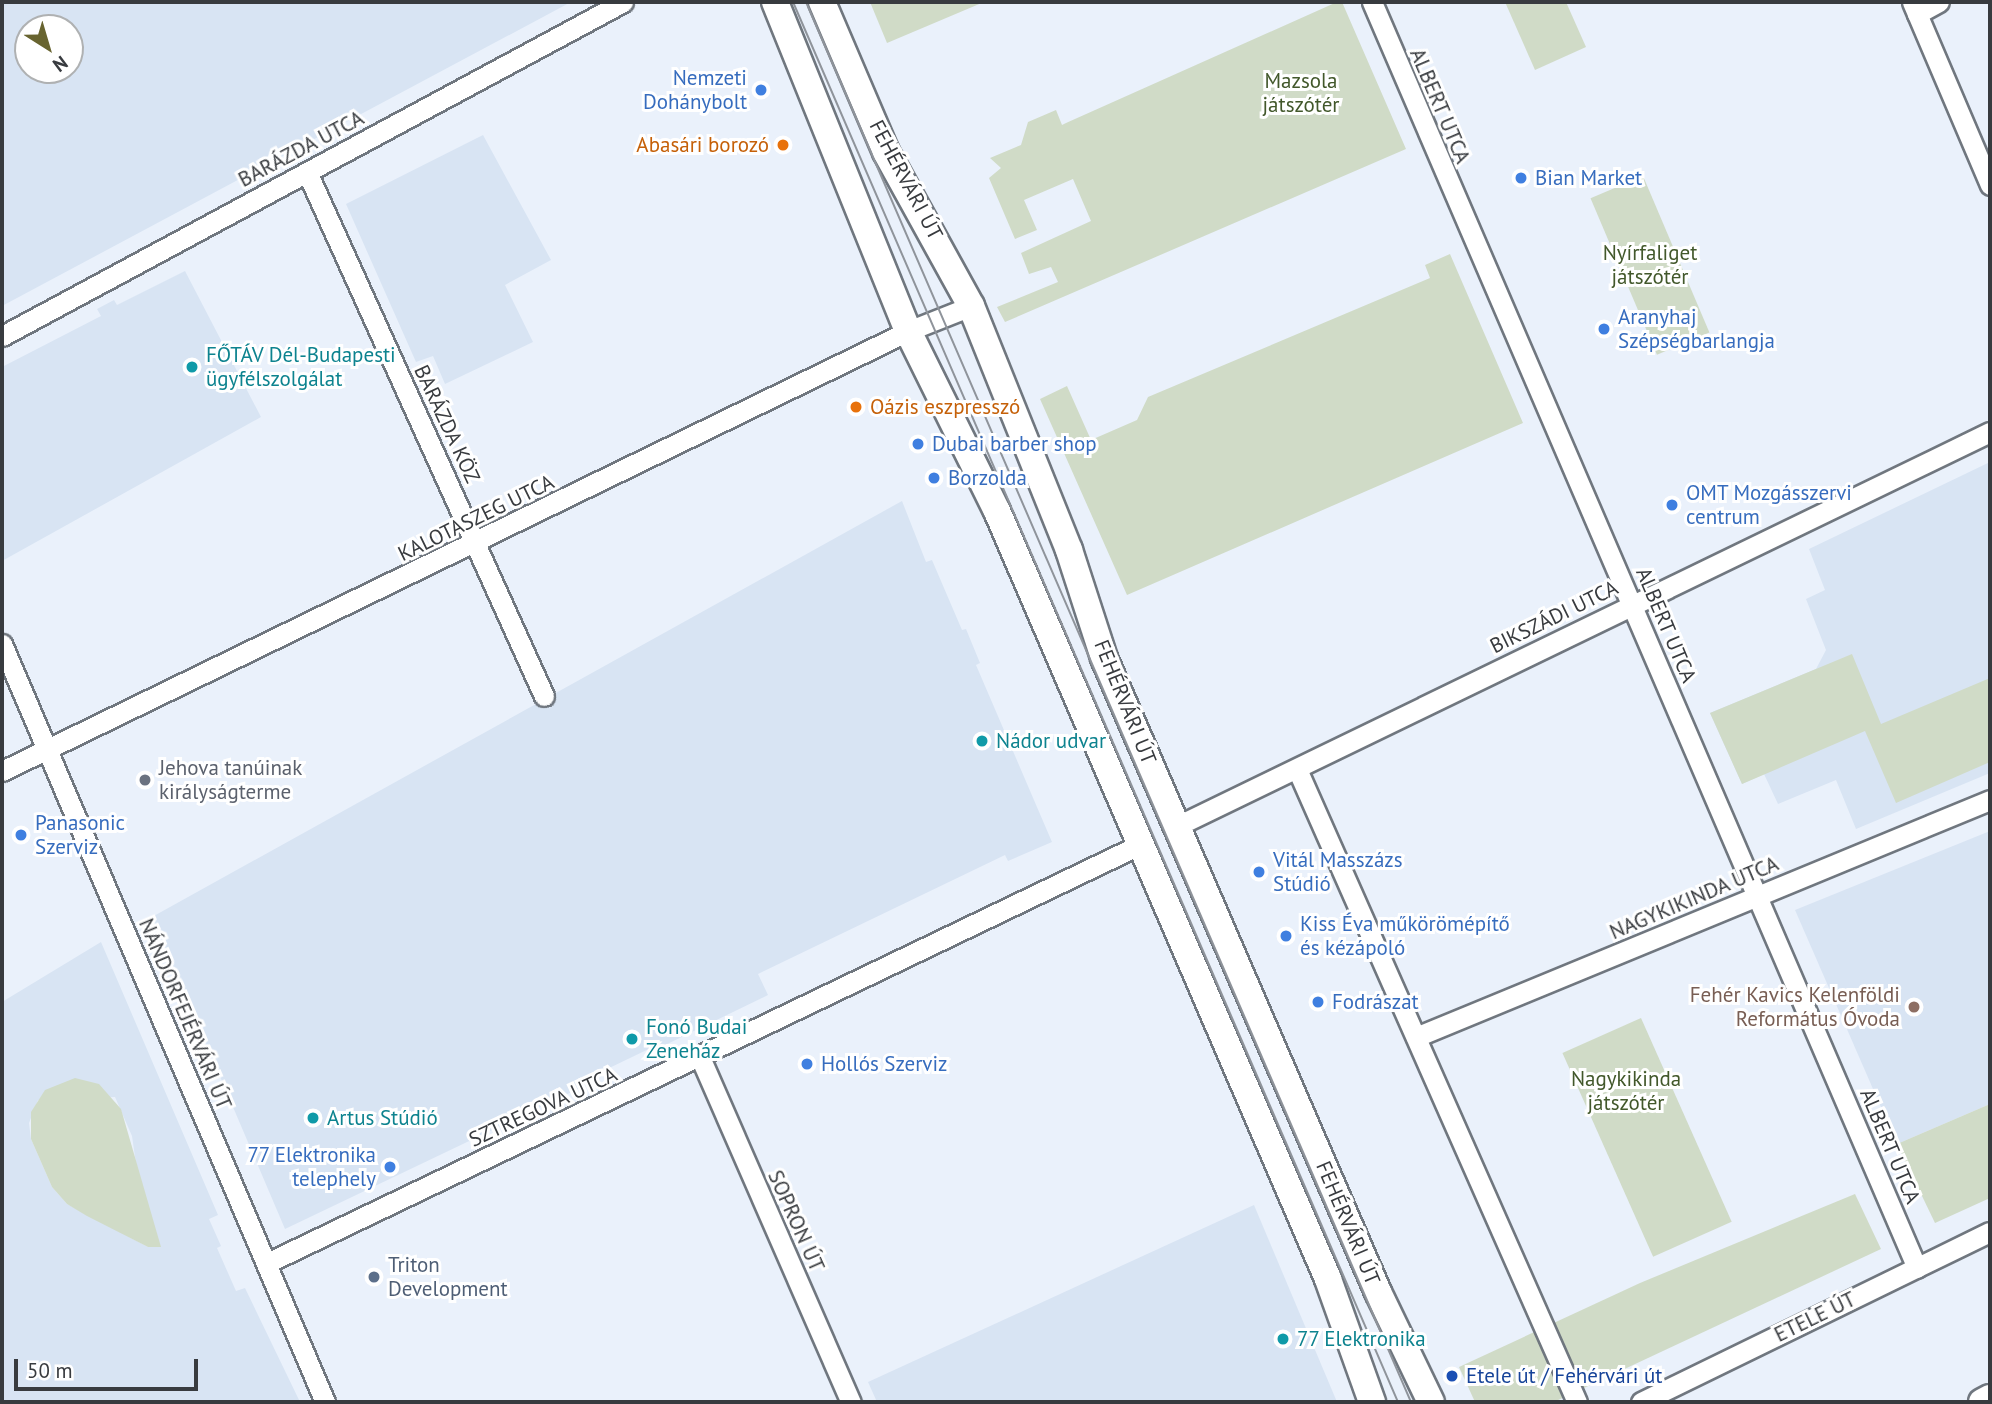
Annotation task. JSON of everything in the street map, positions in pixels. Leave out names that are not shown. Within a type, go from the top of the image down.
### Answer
[{"type":"street","name":"BARÁZDA UTCA","points":[[2,336],[623,2]]},
{"type":"street","name":"FEHÉRVÁRI ÚT","points":[[775,2],[908,331],[997,511],[1328,1279],[1372,1402]]},
{"type":"street","name":"FEHÉRVÁRI ÚT","points":[[822,2],[886,152],[971,306],[1069,550],[1104,658],[1378,1292],[1431,1402]]},
{"type":"street","name":"ALBERT UTCA","points":[[1372,2],[1917,1268]]},
{"type":"street","points":[[1939,2],[1915,8],[1990,185]]},
{"type":"street","name":"BARÁZDA KÖZ","points":[[307,172],[544,696]]},
{"type":"street","name":"KALOTASZEG UTCA","points":[[2,771],[477,543],[908,331],[971,306]]},
{"type":"street","name":"BIKSZÁDI UTCA","points":[[1177,826],[1990,432]]},
{"type":"street","name":"NÁNDORFEJÉRVÁRI ÚT","points":[[2,644],[325,1402]]},
{"type":"street","points":[[1297,769],[1577,1402]]},
{"type":"street","name":"NAGYKIKINDA UTCA","points":[[1416,1037],[1990,800]]},
{"type":"street","name":"SZTREGOVA UTCA","points":[[267,1263],[700,1058],[1141,844]]},
{"type":"street","name":"SOPRON ÚT","points":[[700,1058],[851,1402]]},
{"type":"street","name":"ETELE ÚT","points":[[1641,1402],[1990,1232]]},
{"type":"street","points":[[1982,1402],[1990,1398]]},
{"type":"shaded area","points":[[2,2],[571,2],[2,306]]},
{"type":"shaded area","points":[[483,135],[551,260],[505,285],[533,342],[445,384],[433,356],[416,362],[346,204]]},
{"type":"shaded area","points":[[185,271],[261,417],[2,561],[2,367],[101,316],[97,309],[114,300],[117,305]]},
{"type":"shaded area","points":[[1990,462],[1990,773],[1856,829],[1836,780],[1778,804],[1764,774],[1742,784],[1710,713],[1816,669],[1826,650],[1806,599],[1825,590],[1809,549]]},
{"type":"shaded area","points":[[902,501],[926,562],[932,560],[962,630],[966,629],[980,663],[976,665],[1052,842],[1008,861],[1005,855],[758,974],[768,995],[657,1049],[655,1046],[578,1083],[580,1088],[285,1229],[152,917]]},
{"type":"shaded area","name":"Fehér Kavics Kelenföldi Református Óvoda","points":[[1990,831],[1990,1104],[1897,1144],[1795,910]]},
{"type":"shaded area","points":[[101,942],[218,1215],[209,1219],[221,1246],[217,1248],[236,1291],[245,1288],[300,1402],[2,1402],[2,1002]],"holes":[[[115,1097],[132,1136],[148,1247],[67,1204],[52,1187],[31,1139],[29,1123],[38,1100]]]},
{"type":"shaded area","points":[[1254,1205],[1337,1402],[877,1402],[868,1382]]},
{"type":"green space","points":[[870,2],[984,2],[887,43]]},
{"type":"green space","name":"Mazsola játszótér","points":[[1342,2],[1406,149],[1005,322],[997,307],[1058,282],[1051,267],[1029,274],[1021,253],[1091,221],[1073,179],[1024,200],[1037,230],[1015,239],[989,178],[1001,168],[990,158],[1021,145],[1028,122],[1056,110],[1062,125]]},
{"type":"green space","points":[[1505,2],[1566,2],[1586,47],[1535,70]]},
{"type":"green space","name":"Nyírfaliget játszótér","points":[[1643,176],[1709,332],[1657,355],[1591,198]]},
{"type":"green space","points":[[1450,254],[1523,423],[1127,595],[1040,399],[1067,386],[1091,440],[1137,420],[1148,397],[1430,278],[1425,265]]},
{"type":"green space","points":[[1852,654],[1881,724],[1990,678],[1990,762],[1896,803],[1865,731],[1742,784],[1710,713]]},
{"type":"green space","name":"Nagykikinda játszótér","points":[[1641,1018],[1732,1222],[1653,1257],[1562,1053]]},
{"type":"green space","points":[[75,1078],[99,1084],[121,1109],[161,1247],[148,1247],[87,1216],[67,1204],[52,1187],[31,1139],[31,1112],[45,1090]]},
{"type":"green space","points":[[1990,1104],[1990,1198],[1935,1223],[1897,1144]]},
{"type":"green space","points":[[1855,1194],[1881,1249],[1554,1402],[1475,1402],[1459,1367],[1640,1283]]},
{"type":"tram line","points":[[793,2],[1398,1402]]},
{"type":"tram line","points":[[806,2],[1411,1402]]},
{"type":"place","name":"Nemzeti Dohánybolt","points":[[761,90]]},
{"type":"place","name":"Abasári borozó","points":[[783,145]]},
{"type":"place","name":"Bian Market","points":[[1521,178]]},
{"type":"place","name":"Aranyhaj Szépségbarlangja","points":[[1604,329]]},
{"type":"place","name":"FŐTÁV Dél-Budapesti ügyfélszolgálat","points":[[192,367]]},
{"type":"place","name":"Oázis eszpresszó","points":[[856,407]]},
{"type":"place","name":"Dubai barber shop","points":[[918,444]]},
{"type":"place","name":"Borzolda","points":[[934,478]]},
{"type":"place","name":"OMT Mozgásszervi centrum","points":[[1672,505]]},
{"type":"place","name":"Nádor udvar","points":[[982,741]]},
{"type":"place","name":"Jehova tanúinak királyságterme","points":[[145,780]]},
{"type":"place","name":"Panasonic Szerviz","points":[[21,835]]},
{"type":"place","name":"Vitál Masszázs Stúdió","points":[[1259,872]]},
{"type":"place","name":"Kiss Éva műkörömépítő és kézápoló","points":[[1286,936]]},
{"type":"place","name":"Fodrászat","points":[[1318,1002]]},
{"type":"place","name":"Fehér Kavics Kelenföldi Református Óvoda","points":[[1914,1007]]},
{"type":"place","name":"Fonó Budai Zeneház","points":[[632,1039]]},
{"type":"place","name":"Hollós Szerviz","points":[[807,1064]]},
{"type":"place","name":"Artus Stúdió","points":[[313,1118]]},
{"type":"place","name":"77 Elektronika telephely","points":[[390,1167]]},
{"type":"place","name":"Triton Development","points":[[374,1277]]},
{"type":"place","name":"77 Elektronika","points":[[1283,1339]]},
{"type":"place","name":"Etele út / Fehérvári út","points":[[1452,1376]]}]
